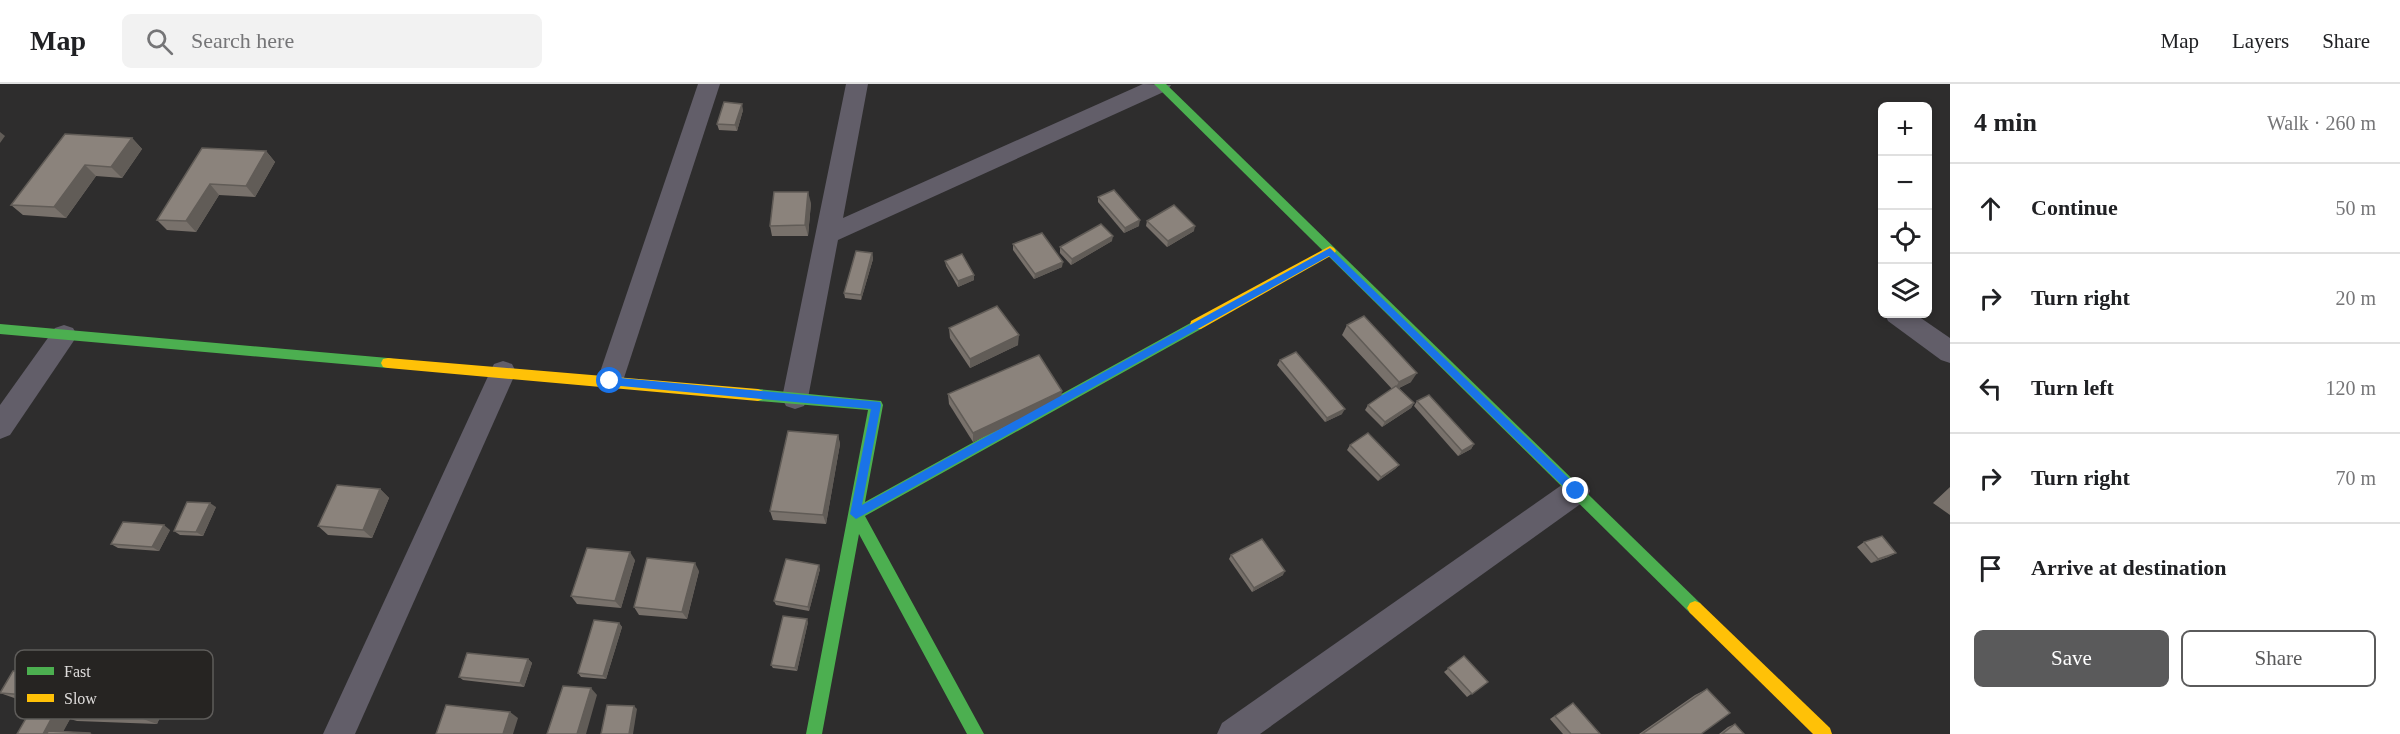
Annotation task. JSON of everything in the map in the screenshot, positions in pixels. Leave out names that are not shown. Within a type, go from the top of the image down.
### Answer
[{"type":"street","points":[[610,381],[709,84]]},
{"type":"street","points":[[795,398],[857,84]]},
{"type":"street","points":[[827,235],[1159,85],[1824,734]]},
{"type":"street","points":[[856,514],[1330,251]]},
{"type":"street","points":[[1903,318],[1950,352]]},
{"type":"street","points":[[0,329],[876,405],[814,734]]},
{"type":"street","points":[[0,426],[64,334]]},
{"type":"street","points":[[339,734],[503,372]]},
{"type":"street","points":[[1233,734],[1576,491]]},
{"type":"street","points":[[856,514],[976,734]]},
{"type":"building","points":[[724,102],[742,104],[735,125],[717,124]]},
{"type":"building","points":[[65,134],[132,138],[111,167],[85,165],[54,207],[11,205]]},
{"type":"building","points":[[202,148],[266,151],[246,186],[210,184],[186,221],[157,220]]},
{"type":"building","points":[[1114,190],[1140,220],[1125,228],[1098,197]]},
{"type":"building","points":[[774,192],[808,192],[805,225],[770,226]]},
{"type":"building","points":[[1174,205],[1195,226],[1168,241],[1147,221]]},
{"type":"building","points":[[1101,224],[1113,236],[1072,259],[1060,247]]},
{"type":"building","points":[[1042,233],[1063,262],[1035,274],[1013,244]]},
{"type":"building","points":[[856,251],[872,253],[861,295],[844,293]]},
{"type":"building","points":[[962,254],[974,275],[958,281],[945,261]]},
{"type":"building","points":[[997,306],[1019,335],[970,359],[949,328]]},
{"type":"building","points":[[1364,316],[1417,373],[1399,382],[1347,325]]},
{"type":"building","points":[[1296,352],[1345,409],[1327,418],[1280,360]]},
{"type":"building","points":[[1039,355],[1062,391],[973,433],[948,394]]},
{"type":"building","points":[[1396,386],[1414,403],[1385,422],[1368,405]]},
{"type":"building","points":[[1429,395],[1474,444],[1462,451],[1417,401]]},
{"type":"building","points":[[788,431],[838,435],[823,515],[770,511]]},
{"type":"building","points":[[1368,433],[1399,465],[1381,477],[1350,445]]},
{"type":"building","points":[[337,485],[380,489],[363,530],[318,526]]},
{"type":"building","points":[[187,502],[210,503],[196,532],[174,531]]},
{"type":"building","points":[[123,522],[164,525],[152,547],[111,544]]},
{"type":"building","points":[[1882,536],[1896,553],[1878,559],[1864,542]]},
{"type":"building","points":[[1262,539],[1285,571],[1254,588],[1231,555]]},
{"type":"building","points":[[587,548],[630,552],[615,601],[571,596]]},
{"type":"building","points":[[647,558],[695,563],[682,612],[634,607]]},
{"type":"building","points":[[786,559],[819,565],[808,607],[774,601]]},
{"type":"building","points":[[783,616],[807,619],[795,668],[771,665]]},
{"type":"building","points":[[594,620],[619,623],[603,676],[578,673]]},
{"type":"building","points":[[467,653],[528,659],[520,683],[459,677]]},
{"type":"building","points":[[1464,656],[1488,682],[1472,694],[1448,668]]},
{"type":"building","points":[[13,671],[15,671],[15,694],[0,693]]},
{"type":"building","points":[[563,686],[591,688],[577,734],[547,734]]},
{"type":"building","points":[[1707,689],[1730,713],[1701,734],[1642,734]]},
{"type":"building","points":[[1573,703],[1600,734],[1571,734],[1555,716]]},
{"type":"building","points":[[446,705],[510,712],[503,734],[436,734]]},
{"type":"building","points":[[607,705],[634,706],[629,734],[601,734]]},
{"type":"building","points":[[26,719],[51,719],[43,734],[17,734]]},
{"type":"building","points":[[1735,724],[1744,734],[1722,734]]},
{"type":"building","points":[[48,731],[90,733],[90,734],[47,734]]},
{"type":"traffic: fast","points":[[1159,84],[1695,608]]},
{"type":"traffic: fast","points":[[976,734],[856,514],[1196,325]]},
{"type":"traffic: fast","points":[[0,329],[388,363]]},
{"type":"traffic: fast","points":[[758,395],[876,405],[814,734]]},
{"type":"traffic: slow","points":[[1196,325],[1330,251]]},
{"type":"traffic: slow","points":[[388,363],[758,395]]},
{"type":"traffic: slow","points":[[1695,608],[1824,734]]},
{"type":"route","points":[[610,381],[876,405],[856,514],[1330,251],[1576,491]]}]
